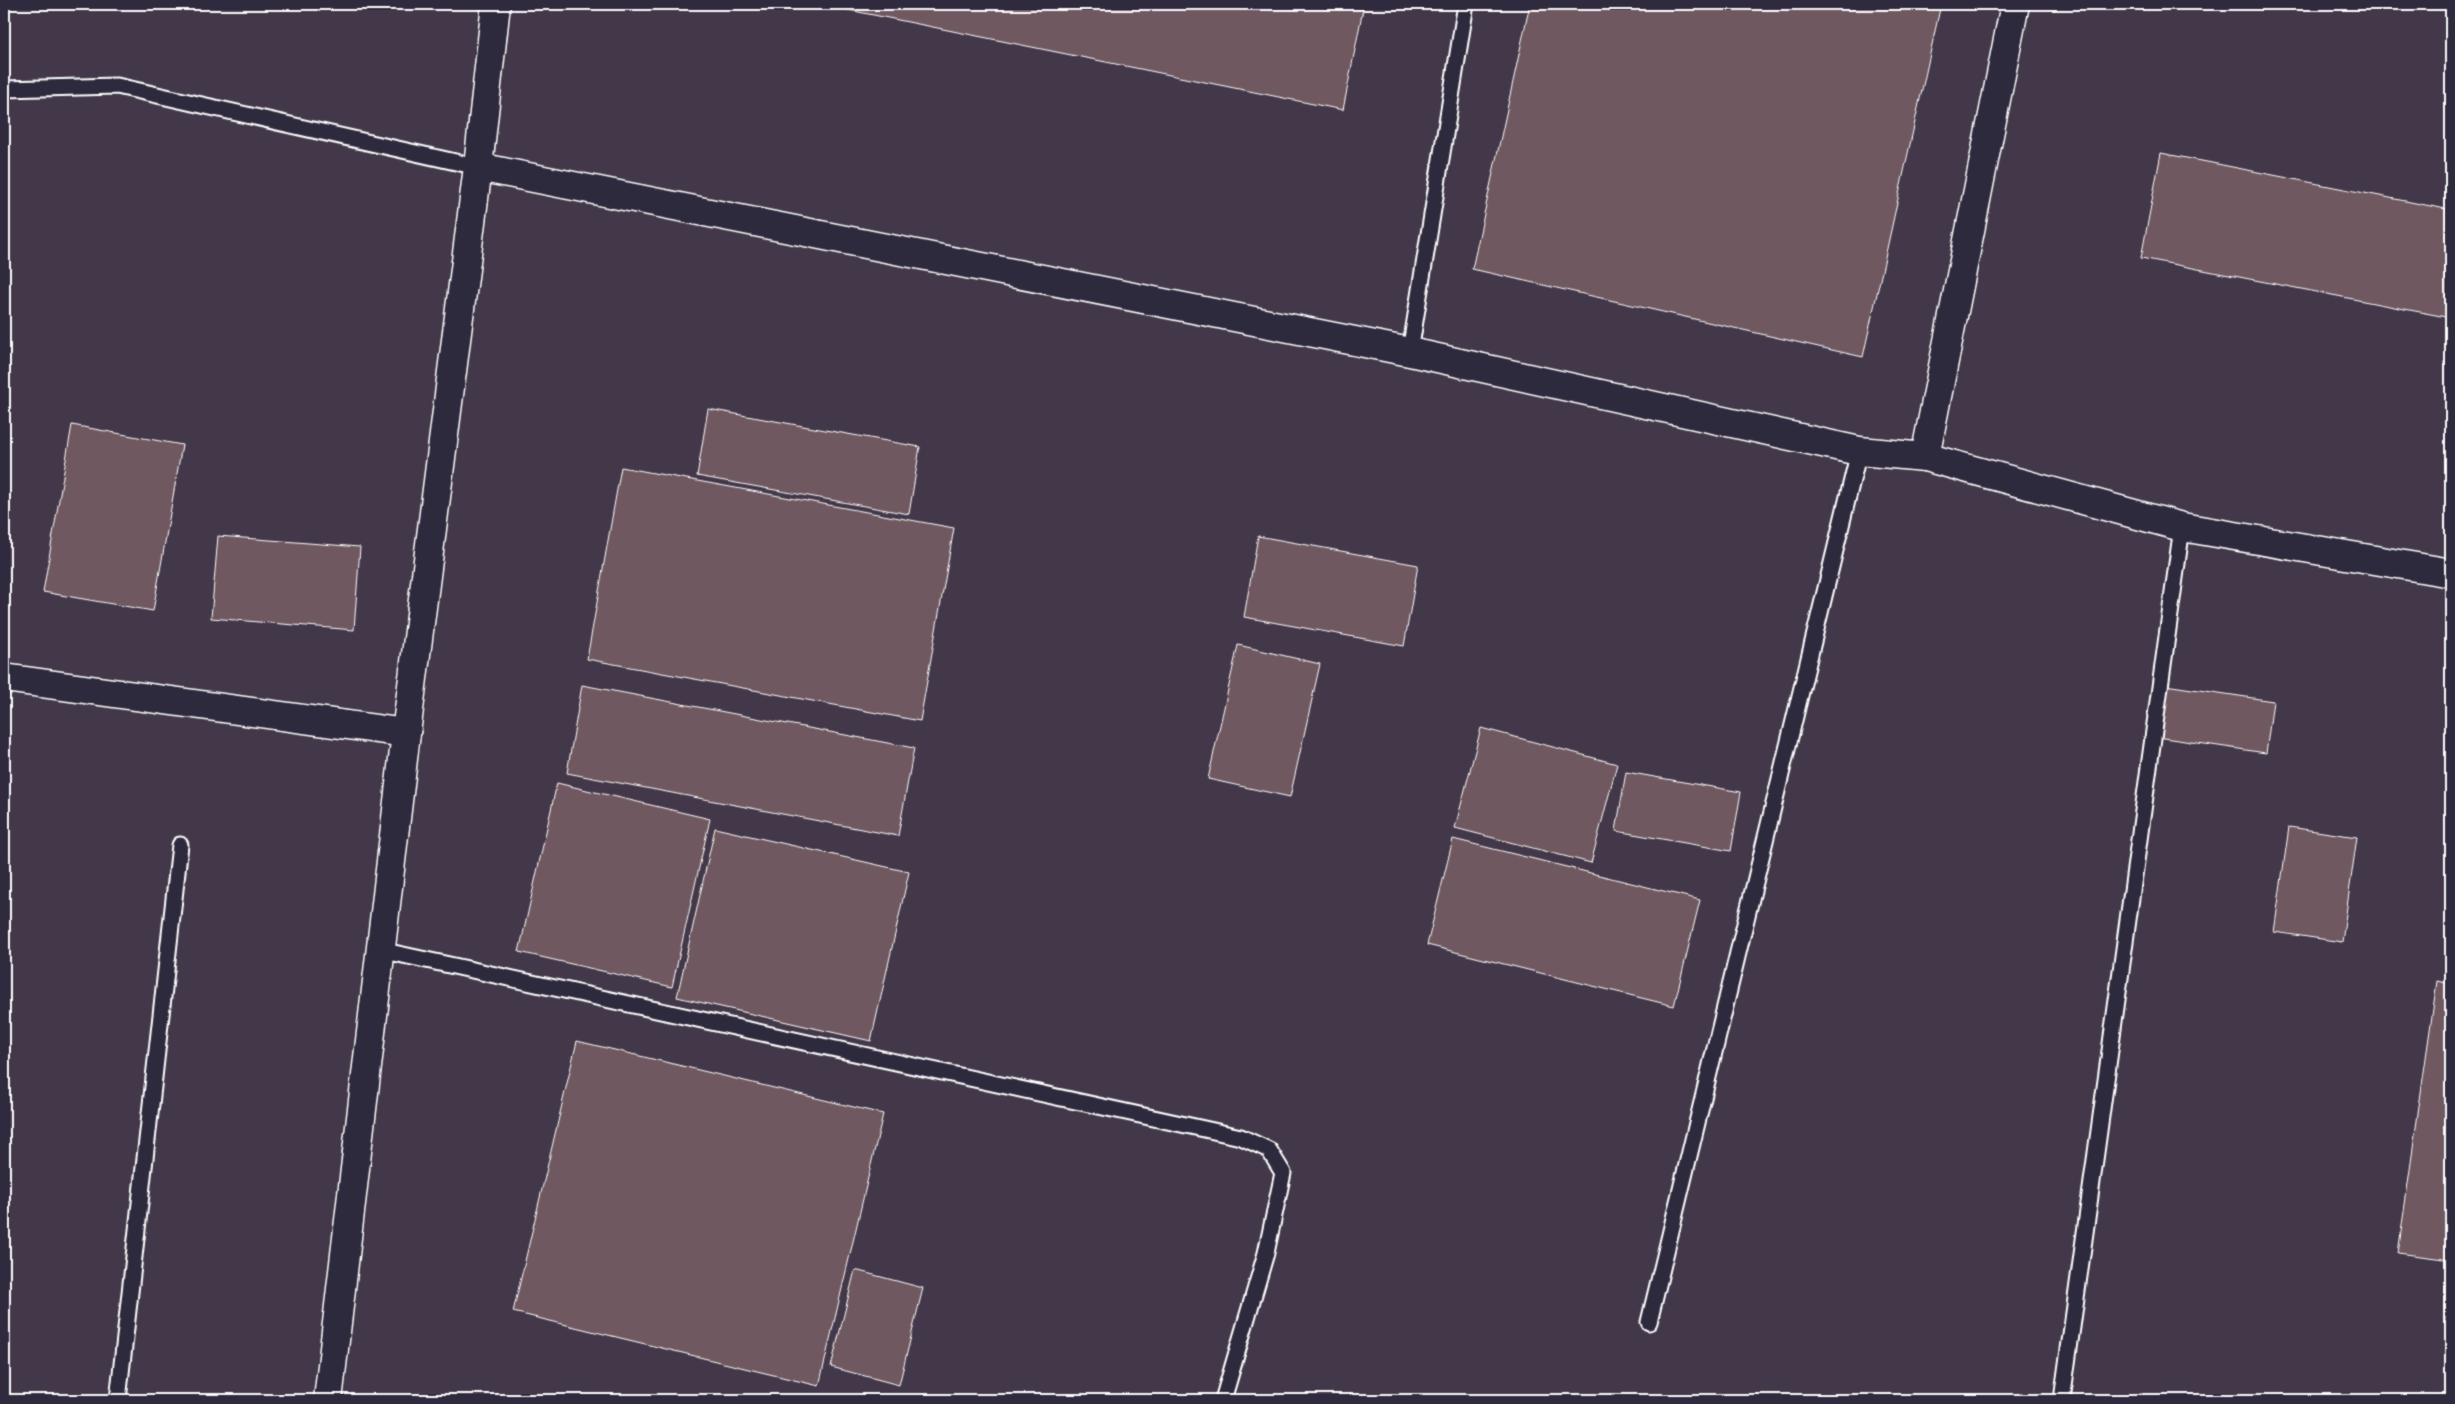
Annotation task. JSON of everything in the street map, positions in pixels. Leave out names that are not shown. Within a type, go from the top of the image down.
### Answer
[{"type":"street","points":[[328,1400],[406,733],[478,167],[496,4]]},
{"type":"street","points":[[1926,457],[2015,4]]},
{"type":"street","points":[[478,167],[1410,352],[1859,451],[1926,457],[2182,527],[2451,573]]},
{"type":"street","points":[[4,678],[406,733]]},
{"type":"lane","points":[[1410,352],[1466,4]]},
{"type":"lane","points":[[4,89],[117,86],[478,167]]},
{"type":"lane","points":[[1649,1322],[1859,451]]},
{"type":"lane","points":[[2062,1400],[2182,527]]},
{"type":"lane","points":[[118,1400],[180,845]]},
{"type":"lane","points":[[380,950],[1241,1137],[1269,1150],[1282,1173],[1266,1253],[1223,1400]]},
{"type":"shaded area","points":[[4,4],[2451,4],[2451,1400],[4,1400]]},
{"type":"building","points":[[819,4],[1364,4],[1343,110]]},
{"type":"building","points":[[1530,4],[1941,4],[1863,357],[1472,269]]},
{"type":"building","points":[[2161,153],[2451,210],[2451,318],[2141,258]]},
{"type":"building","points":[[708,409],[920,447],[909,514],[697,476]]},
{"type":"building","points":[[72,425],[182,445],[153,611],[43,592]]},
{"type":"building","points":[[621,467],[954,528],[920,721],[587,659]]},
{"type":"building","points":[[218,536],[360,547],[354,630],[211,618]]},
{"type":"building","points":[[1258,536],[1418,565],[1404,646],[1244,617]]},
{"type":"building","points":[[1238,645],[1320,664],[1290,797],[1208,779]]},
{"type":"building","points":[[582,685],[914,748],[898,836],[567,773]]},
{"type":"building","points":[[2165,685],[2273,701],[2266,753],[2157,737]]},
{"type":"building","points":[[1481,728],[1617,764],[1591,863],[1455,828]]},
{"type":"building","points":[[1626,772],[1741,792],[1731,851],[1616,831]]},
{"type":"building","points":[[557,783],[710,819],[672,987],[519,952]]},
{"type":"building","points":[[2289,827],[2357,837],[2342,942],[2274,932]]},
{"type":"building","points":[[715,828],[909,872],[871,1041],[677,997]]},
{"type":"building","points":[[1453,839],[1700,900],[1674,1006],[1427,945]]},
{"type":"building","points":[[2437,981],[2451,984],[2451,1260],[2398,1253]]},
{"type":"building","points":[[577,1041],[883,1114],[819,1386],[513,1312]]},
{"type":"building","points":[[855,1270],[923,1288],[899,1385],[831,1367]]}]
